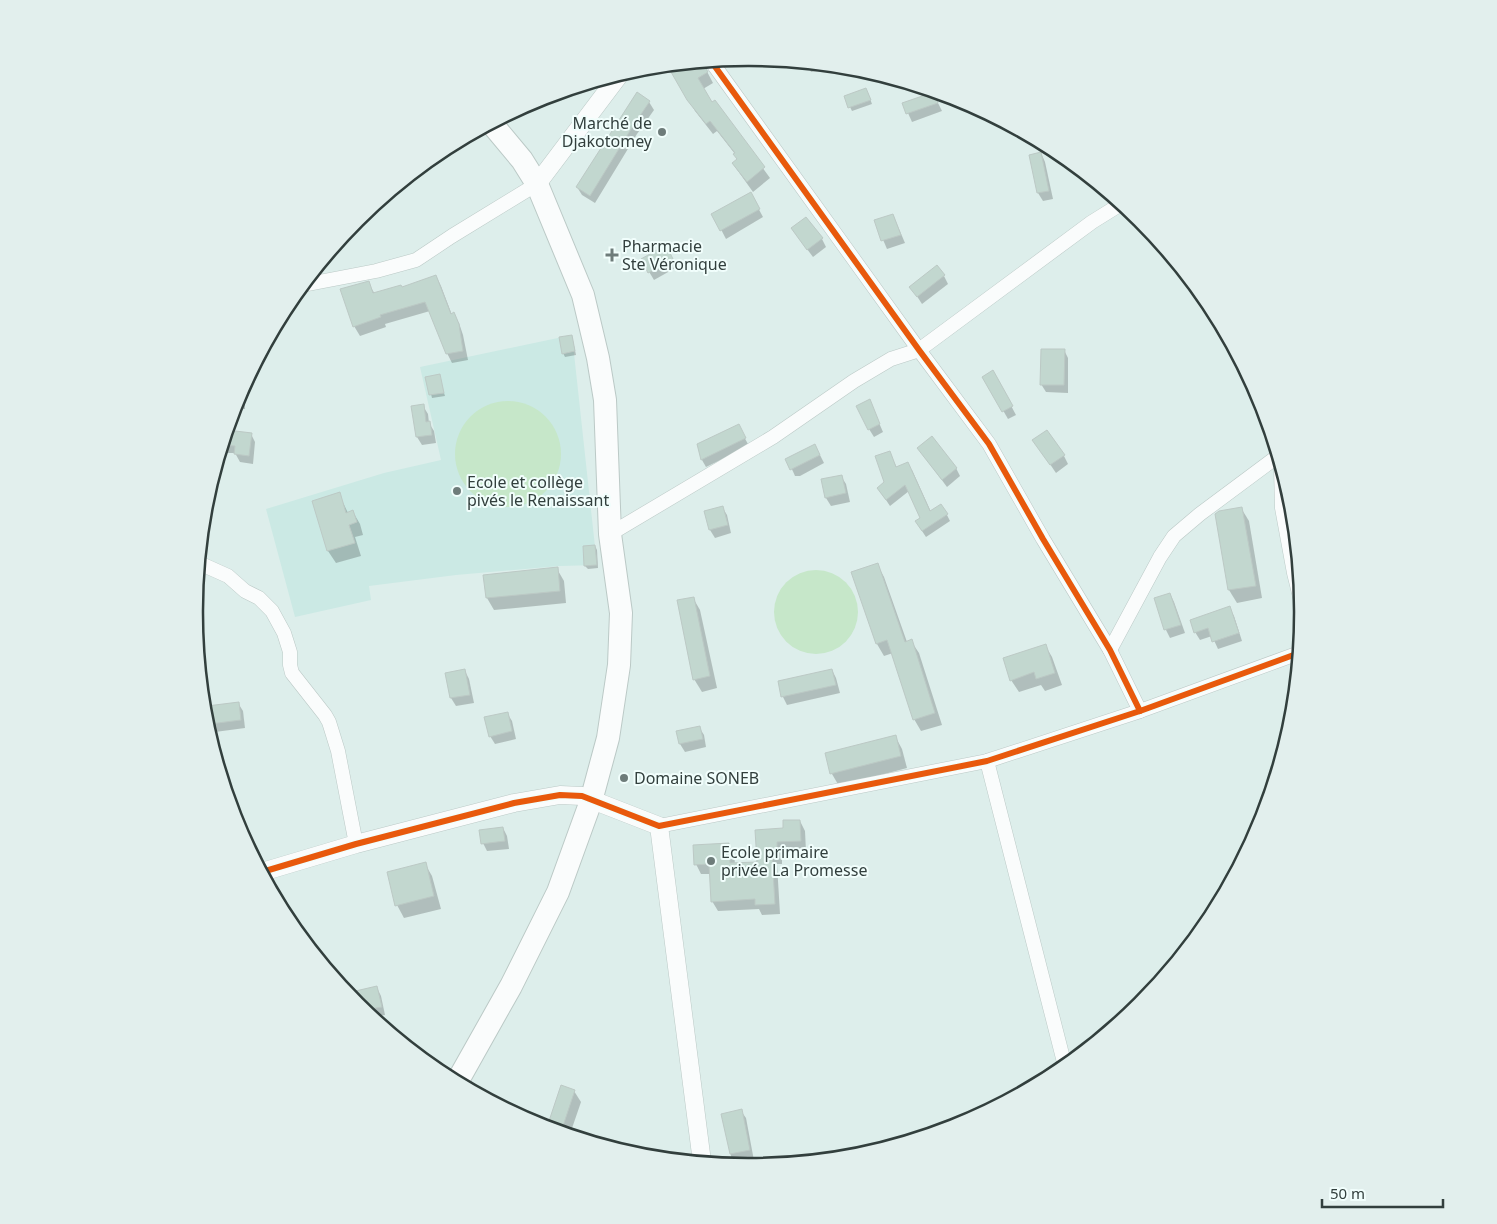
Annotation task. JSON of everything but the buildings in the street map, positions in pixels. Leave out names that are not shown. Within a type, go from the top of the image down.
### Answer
[{"type":"main road","points":[[461,1076],[511,986],[558,892],[591,801],[608,738],[619,666],[621,613],[610,534],[606,400],[583,295],[537,184],[522,160],[496,129]]},
{"type":"street","points":[[715,67],[989,444],[1043,539],[1110,650],[1140,712]]},
{"type":"street","points":[[314,283],[376,272],[416,260],[537,184],[613,84]]},
{"type":"street","points":[[610,534],[773,437],[854,381],[891,359],[919,350],[1092,222],[1115,208]]},
{"type":"street","points":[[1110,650],[1174,536],[1200,514],[1272,460]]},
{"type":"street","points":[[1282,496],[1282,508],[1292,560]]},
{"type":"street","points":[[205,566],[228,576],[245,591],[260,598],[272,612],[284,633],[290,652],[292,673],[325,714],[332,730],[338,751],[356,844]]},
{"type":"street","points":[[268,870],[356,844],[514,803],[560,795],[582,796],[659,826],[987,761],[1140,712],[1292,655]]},
{"type":"street","points":[[987,761],[1063,1058]]},
{"type":"street","points":[[659,826],[701,1156]]},
{"type":"shaded area","name":"Ecole et collège pivés le Renaissant","points":[[572,335],[597,565],[560,566],[456,575],[369,586],[371,600],[295,617],[266,509],[384,473],[441,460],[420,367]]},
{"type":"green space","points":[[508,401],[528,405],[545,417],[557,434],[561,454],[557,474],[545,491],[528,503],[508,507],[488,503],[471,491],[459,474],[455,454],[459,434],[471,417],[488,405]]},
{"type":"green space","points":[[808,570],[824,570],[840,577],[851,588],[858,604],[855,628],[846,642],[840,647],[824,654],[808,654],[792,647],[781,636],[774,620],[774,604],[781,588],[792,577]]},
{"type":"cycle path","points":[[715,67],[989,444],[1043,539],[1110,650],[1140,711]]},
{"type":"cycle path","points":[[268,870],[356,844],[514,803],[560,795],[582,796],[659,826],[987,761],[1140,711],[1292,655]]},
{"type":"place","name":"Marché de Djakotomey","points":[[662,132]]},
{"type":"place","name":"Pharmacie Ste Véronique","points":[[612,255]]},
{"type":"place","name":"Ecole et collège pivés le Renaissant","points":[[457,491]]},
{"type":"place","name":"Domaine SONEB","points":[[624,778]]},
{"type":"place","name":"Ecole primaire privée La Promesse","points":[[711,861]]}]
